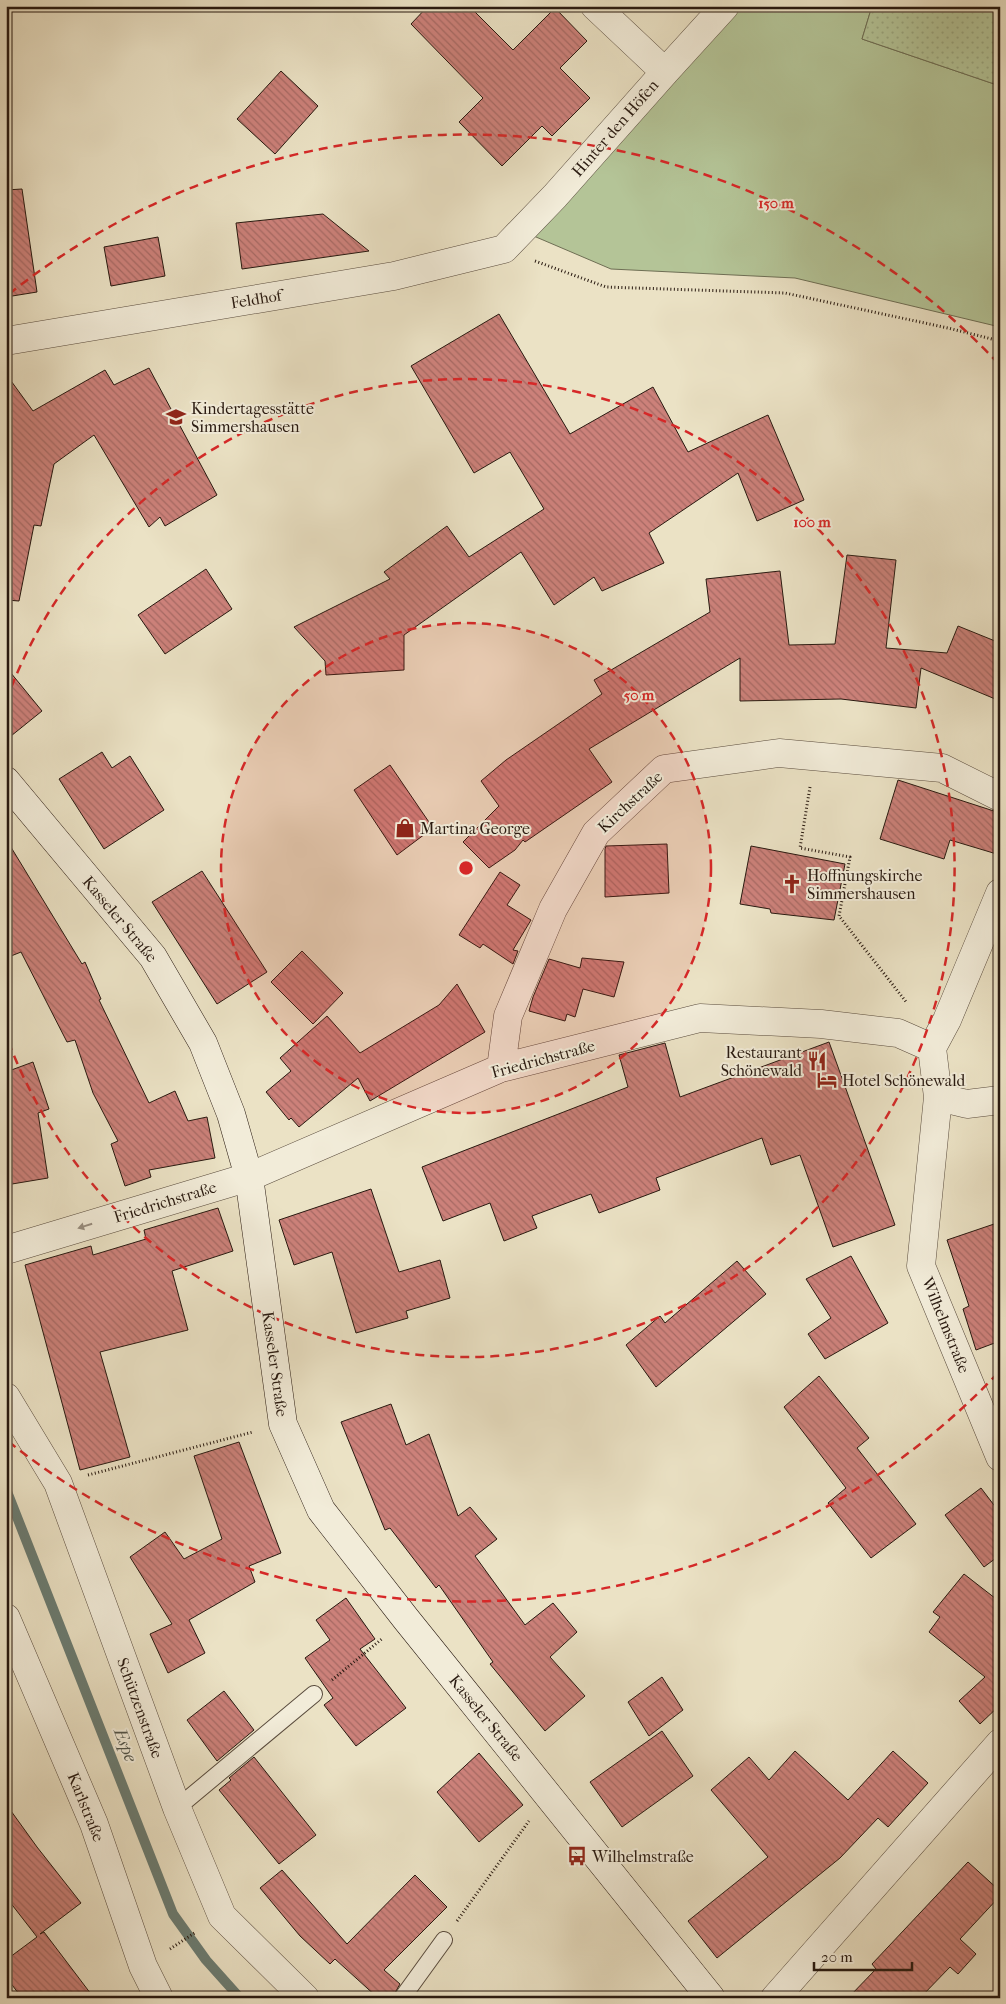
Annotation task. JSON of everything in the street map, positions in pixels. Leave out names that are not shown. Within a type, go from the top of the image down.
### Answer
[{"type":"street","points":[[595,6],[665,72]]},
{"type":"street","name":"Hinter den Höfen","points":[[504,249],[561,189],[725,6]]},
{"type":"street","name":"Feldhof","points":[[6,340],[394,276],[504,249]]},
{"type":"street","name":"Kirchstraße","points":[[501,1068],[508,1016],[553,909],[596,833],[664,769],[779,753],[815,756],[942,768],[1000,797]]},
{"type":"street","name":"Kasseler Straße","points":[[6,781],[154,957],[204,1043],[231,1114],[249,1177],[283,1424],[321,1510],[406,1619],[711,1998]]},
{"type":"street","points":[[1000,893],[936,1039],[938,1097],[967,1104],[1000,1100]]},
{"type":"street","name":"Friedrichstraße","points":[[6,1250],[249,1177],[501,1068],[700,1018],[821,1024],[936,1039]]},
{"type":"street","name":"Wilhelmstraße","points":[[938,1097],[921,1266],[1000,1457]]},
{"type":"street","name":"Schützenstraße","points":[[6,1397],[58,1482],[177,1808],[222,1916],[305,1998]]},
{"type":"street","name":"Karlstraße","points":[[6,1618],[94,1824],[143,1966],[159,1998]]},
{"type":"street","points":[[775,1998],[1000,1743]]},
{"type":"lane","points":[[177,1808],[314,1694]]},
{"type":"lane","points":[[402,1998],[444,1940]]},
{"type":"path","points":[[504,249],[606,287],[785,293],[1000,341]]},
{"type":"path","points":[[815,756],[800,848],[850,857],[839,916],[936,1039]]},
{"type":"path","points":[[58,1482],[283,1424]]},
{"type":"path","points":[[314,1694],[406,1619]]},
{"type":"path","points":[[444,1940],[548,1795]]},
{"type":"path","points":[[143,1966],[222,1916]]},
{"type":"green space","points":[[734,6],[872,6],[862,39],[1000,86],[1000,327],[795,278],[611,269],[522,231]]},
{"type":"green space","points":[[872,6],[1000,6],[1000,86],[862,39]]},
{"type":"building","points":[[428,6],[469,6],[513,50],[555,8],[587,41],[560,68],[590,98],[552,136],[542,126],[502,166],[459,122],[483,98],[411,24]]},
{"type":"building","points":[[281,71],[318,106],[275,154],[237,119]]},
{"type":"building","points":[[22,189],[37,292],[6,297],[6,190]]},
{"type":"building","points":[[323,214],[369,251],[242,269],[236,223]]},
{"type":"building","points":[[158,237],[165,276],[111,286],[104,247]]},
{"type":"building","points":[[499,314],[570,434],[653,387],[688,452],[768,415],[804,500],[757,521],[738,473],[649,533],[664,563],[602,591],[594,577],[554,605],[521,552],[404,635],[404,670],[326,675],[325,661],[294,627],[390,579],[384,572],[447,526],[469,557],[544,509],[510,452],[474,473],[411,366]]},
{"type":"building","points":[[149,368],[217,495],[165,526],[160,517],[149,527],[94,435],[54,464],[41,526],[34,525],[19,601],[6,600],[6,374],[33,411],[105,370],[114,385]]},
{"type":"building","points":[[847,555],[896,560],[886,648],[947,653],[958,626],[1000,643],[1000,701],[921,668],[916,708],[841,699],[740,701],[740,658],[589,749],[612,782],[525,842],[523,840],[515,850],[489,868],[463,842],[499,806],[481,781],[506,760],[602,694],[594,680],[710,612],[706,579],[780,571],[789,645],[835,644]]},
{"type":"building","points":[[206,569],[232,609],[165,654],[138,615]]},
{"type":"building","points":[[6,667],[42,711],[6,740]]},
{"type":"building","points":[[102,752],[112,768],[130,756],[164,810],[104,849],[59,779]]},
{"type":"building","points":[[390,765],[433,828],[397,855],[354,790]]},
{"type":"building","points":[[898,780],[1000,813],[1000,855],[950,840],[944,859],[880,839]]},
{"type":"building","points":[[6,839],[82,964],[85,962],[101,999],[99,1000],[149,1103],[175,1091],[188,1121],[207,1117],[215,1158],[149,1170],[151,1177],[125,1186],[111,1144],[118,1141],[93,1093],[75,1040],[67,1042],[21,952],[6,958]]},
{"type":"building","points":[[667,844],[669,893],[605,897],[606,846]]},
{"type":"building","name":"Hoffnungskirche Simmershausen","points":[[751,846],[845,864],[834,920],[771,913],[770,909],[740,904]]},
{"type":"building","points":[[202,871],[267,972],[217,1004],[152,902]]},
{"type":"building","points":[[500,872],[520,885],[507,905],[531,920],[513,950],[518,951],[513,964],[483,944],[480,948],[459,935]]},
{"type":"building","points":[[302,951],[343,993],[313,1024],[271,982]]},
{"type":"building","points":[[582,958],[624,962],[614,997],[583,989],[575,1017],[567,1014],[565,1021],[529,1011],[549,959],[580,968]]},
{"type":"building","points":[[457,984],[485,1032],[370,1101],[358,1078],[299,1127],[291,1118],[289,1120],[266,1092],[291,1071],[280,1058],[327,1016],[360,1053],[439,1005]]},
{"type":"building","points":[[829,1042],[895,1225],[833,1247],[800,1155],[771,1165],[762,1138],[656,1178],[660,1190],[599,1213],[591,1194],[532,1216],[537,1228],[504,1241],[490,1203],[443,1221],[422,1167],[628,1087],[619,1055],[665,1043],[680,1097]]},
{"type":"building","points":[[33,1062],[49,1109],[38,1113],[48,1178],[6,1185],[6,1072]]},
{"type":"building","points":[[371,1189],[399,1272],[440,1260],[450,1298],[406,1311],[408,1318],[356,1333],[332,1252],[294,1265],[279,1220]]},
{"type":"building","points":[[218,1208],[233,1251],[172,1271],[188,1330],[100,1352],[130,1457],[80,1470],[25,1265],[91,1246],[93,1255],[146,1239],[144,1230]]},
{"type":"building","points":[[1000,1222],[1000,1341],[976,1350],[963,1309],[969,1306],[947,1240]]},
{"type":"building","points":[[851,1256],[888,1323],[825,1359],[808,1334],[831,1318],[806,1279]]},
{"type":"building","points":[[737,1261],[766,1294],[656,1387],[626,1345],[660,1316],[665,1323]]},
{"type":"building","points":[[819,1376],[869,1438],[857,1448],[916,1524],[871,1558],[828,1503],[846,1488],[784,1407]]},
{"type":"building","points":[[391,1404],[406,1445],[429,1434],[458,1516],[470,1507],[497,1539],[475,1556],[525,1625],[553,1603],[577,1632],[550,1657],[585,1696],[545,1731],[490,1664],[493,1662],[439,1585],[436,1588],[390,1528],[385,1530],[341,1422]]},
{"type":"building","points":[[239,1442],[281,1553],[249,1566],[255,1582],[189,1620],[205,1653],[168,1673],[150,1634],[172,1624],[130,1557],[165,1532],[184,1559],[222,1539],[194,1456]]},
{"type":"building","points":[[981,1488],[1000,1513],[1000,1555],[984,1567],[945,1515]]},
{"type":"building","points":[[964,1574],[1000,1602],[1000,1705],[980,1724],[959,1701],[985,1677],[929,1632],[940,1617],[933,1612]]},
{"type":"building","points":[[346,1598],[375,1639],[360,1649],[406,1708],[356,1746],[324,1705],[333,1698],[305,1658],[330,1640],[316,1620]]},
{"type":"building","points":[[662,1677],[683,1710],[649,1736],[628,1702]]},
{"type":"building","points":[[224,1691],[254,1730],[217,1761],[187,1720]]},
{"type":"building","points":[[662,1731],[693,1776],[622,1827],[590,1782]]},
{"type":"building","points":[[795,1751],[848,1800],[893,1751],[928,1783],[888,1827],[878,1818],[840,1858],[717,1958],[688,1921],[768,1857],[711,1790],[749,1757],[769,1780]]},
{"type":"building","points":[[479,1753],[523,1805],[479,1842],[437,1792]]},
{"type":"building","points":[[254,1757],[316,1835],[279,1864],[219,1790],[231,1780],[229,1778]]},
{"type":"building","points":[[6,1804],[81,1903],[40,1934],[44,1932],[94,1998],[22,1998],[6,1977],[6,1960],[37,1937],[6,1897]]},
{"type":"building","points":[[968,1862],[1000,1891],[1000,1896],[960,1939],[976,1954],[958,1974],[950,1967],[920,1998],[848,1998],[876,1969],[872,1964]]},
{"type":"building","points":[[282,1870],[347,1944],[415,1875],[447,1907],[384,1970],[400,1984],[392,1998],[378,1998],[335,1959],[330,1964],[300,1936],[260,1888]]},
{"type":"waterway","name":"Espe","points":[[6,1489],[173,1914],[206,1960],[240,1998]]},
{"type":"place","name":"Kindertagesstätte Simmershausen","points":[[176,417]]},
{"type":"place","name":"Martina George","points":[[405,828]]},
{"type":"place","name":"Hoffnungskirche Simmershausen","points":[[792,884]]},
{"type":"place","name":"Restaurant Schönewald","points":[[817,1061]]},
{"type":"place","name":"Hotel Schönewald","points":[[827,1080]]},
{"type":"place","name":"Wilhelmstraße","points":[[577,1856]]}]
